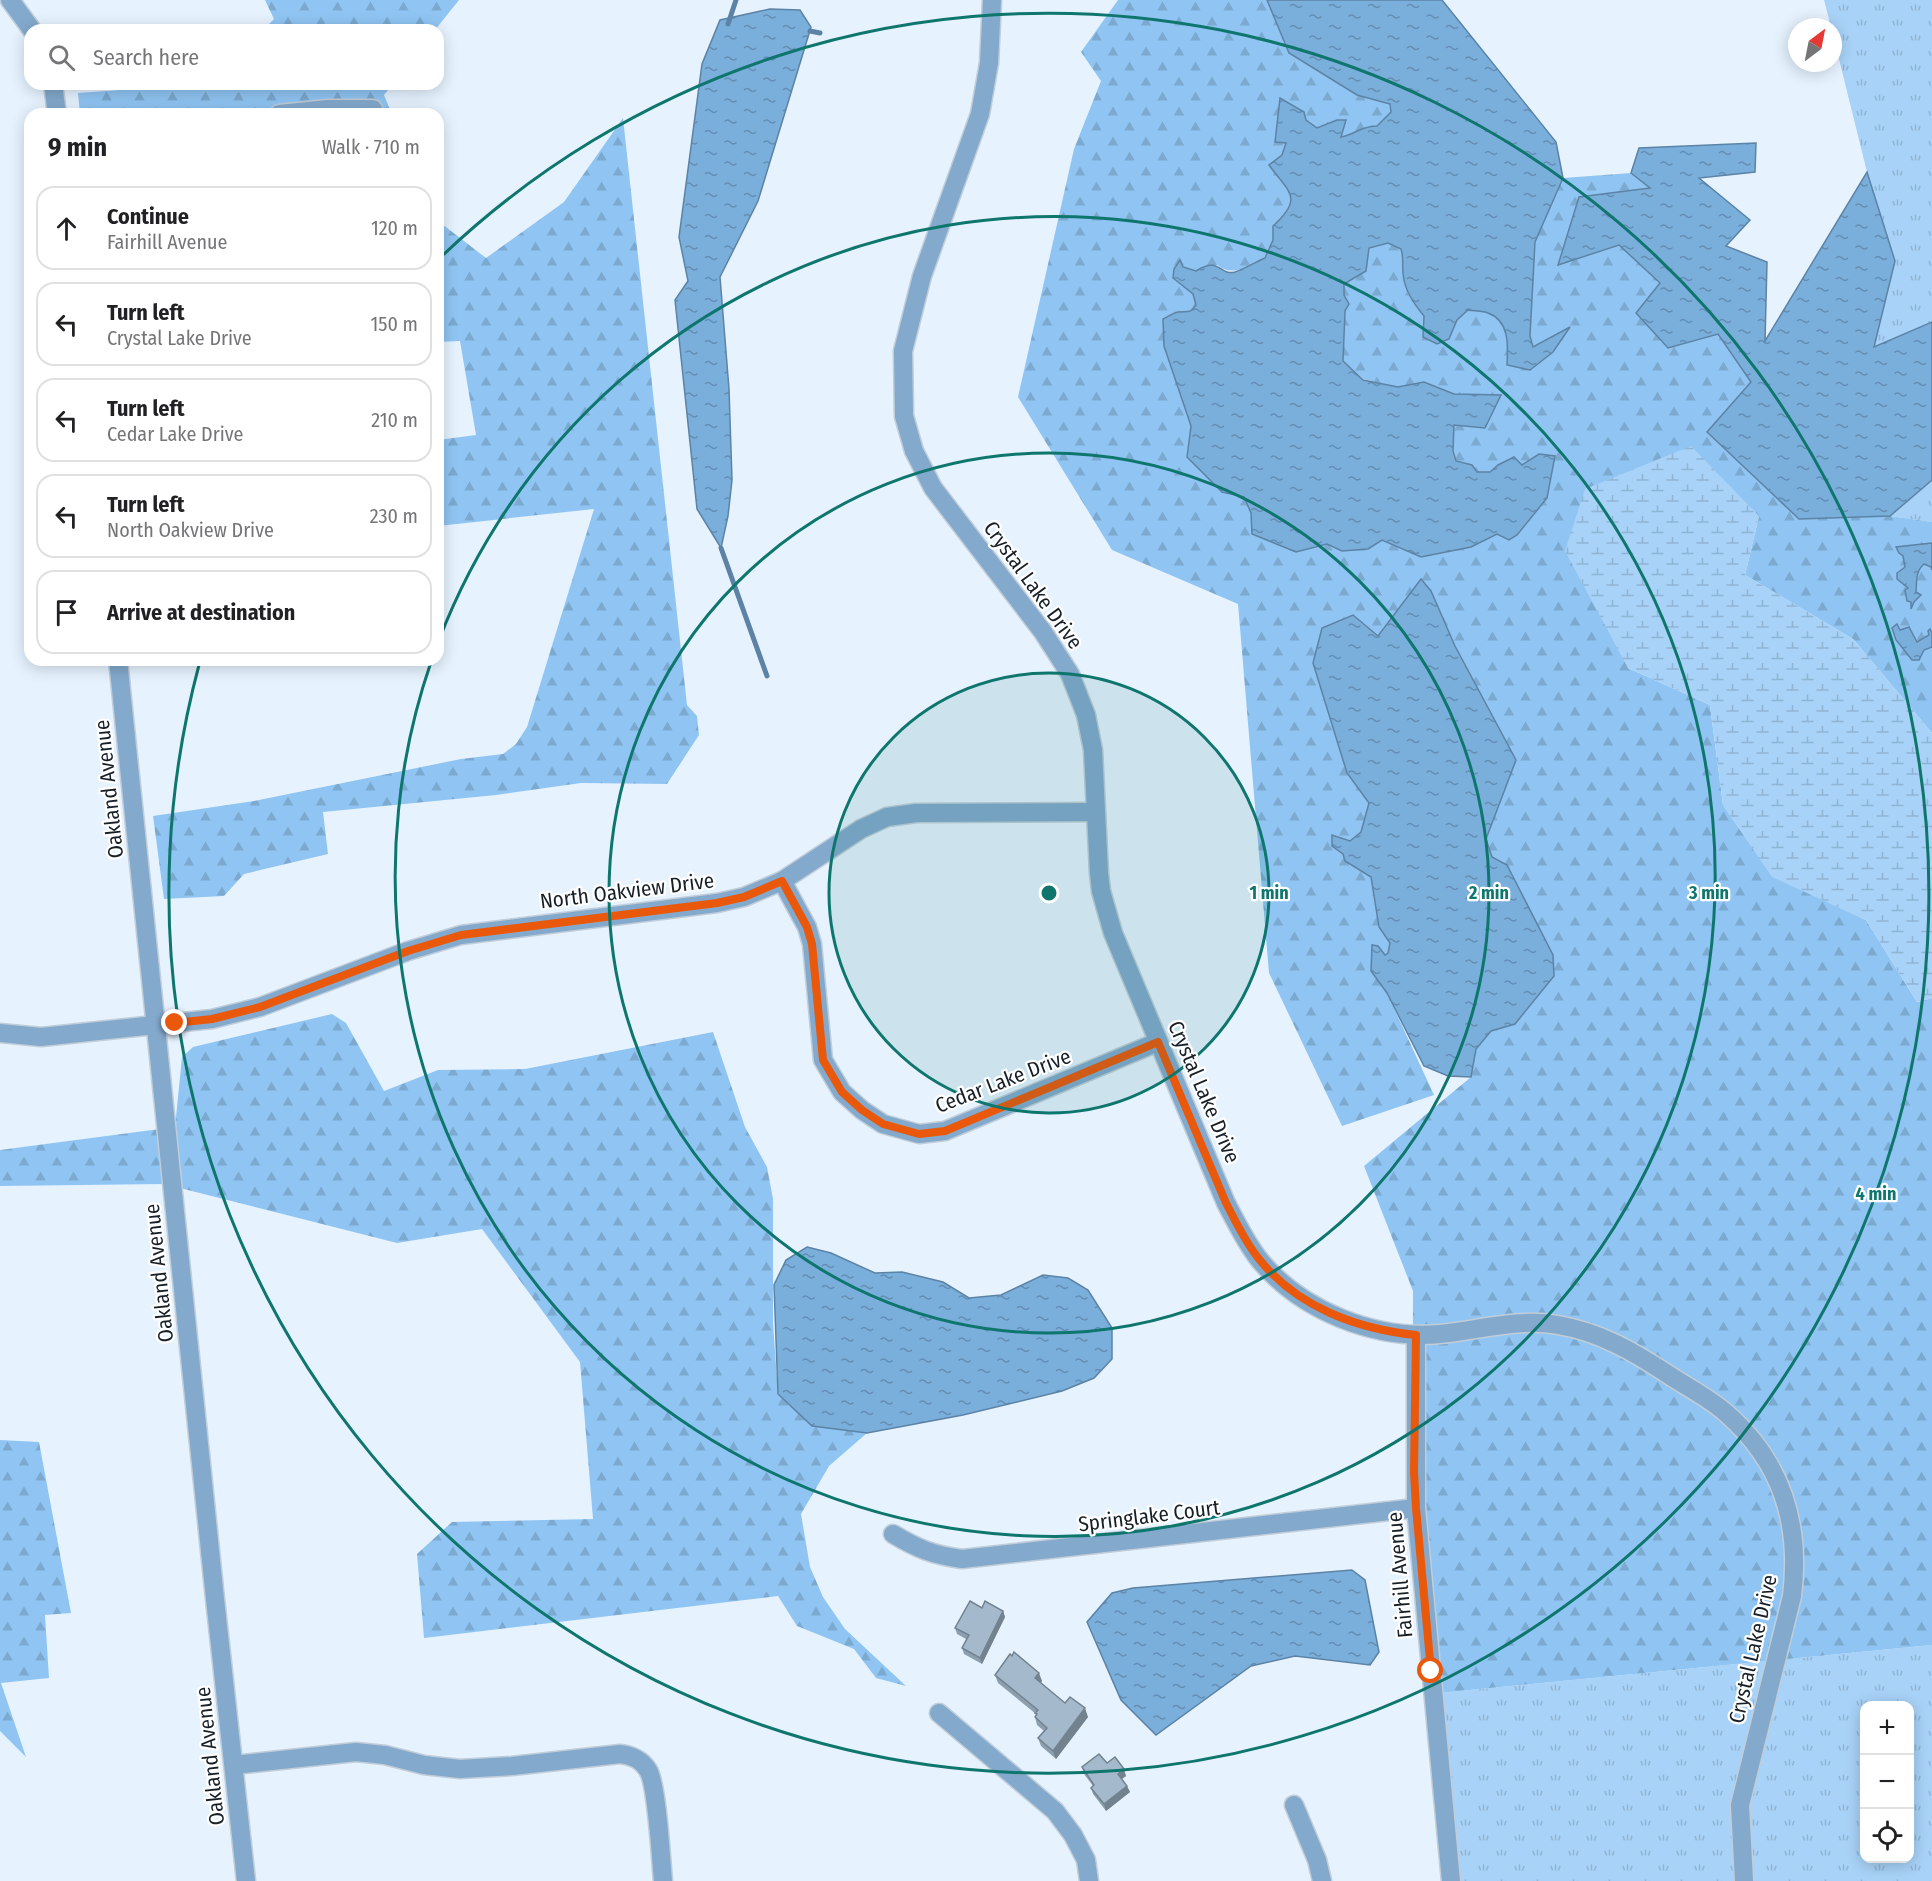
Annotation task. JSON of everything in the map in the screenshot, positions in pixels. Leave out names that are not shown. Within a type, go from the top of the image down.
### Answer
[{"type":"street","points":[[10,0],[28,24]]},
{"type":"street","name":"Crystal Lake Drive","points":[[992,0],[989,63],[980,114],[922,276],[903,351],[904,416],[914,451],[933,488],[1043,632],[1070,674],[1090,733],[1096,783],[1095,812],[1099,873],[1105,909],[1116,943],[1226,1203],[1259,1259],[1301,1297],[1336,1316],[1374,1329],[1416,1335],[1517,1323],[1539,1323],[1572,1328],[1601,1337],[1629,1350],[1725,1412],[1749,1436],[1778,1480],[1793,1530],[1794,1577],[1792,1596],[1740,1805],[1744,1881]]},
{"type":"street","points":[[54,90],[56,108]]},
{"type":"street","name":"Oakland Avenue","points":[[119,666],[246,1881]]},
{"type":"street","name":"North Oakview Drive","points":[[0,1033],[41,1037],[212,1019],[250,1010],[408,951],[461,935],[717,903],[744,897],[782,881],[861,829],[887,817],[916,813],[1095,812]]},
{"type":"street","name":"Cedar Lake Drive","points":[[782,881],[807,927],[812,944],[823,1060],[842,1092],[862,1110],[883,1124],[919,1134],[945,1131],[1158,1042]]},
{"type":"street","name":"Fairhill Avenue","points":[[1416,1335],[1414,1472],[1416,1508],[1451,1881]]},
{"type":"street","name":"Springlake Court","points":[[893,1534],[919,1549],[962,1559],[1416,1508]]},
{"type":"street","points":[[939,1713],[1055,1811],[1073,1835],[1086,1860],[1089,1881]]},
{"type":"street","points":[[234,1765],[356,1752],[385,1755],[424,1765],[460,1769],[628,1755],[641,1762],[652,1777],[663,1881]]},
{"type":"street","points":[[1294,1805],[1317,1860],[1322,1881]]},
{"type":"green space","points":[[265,0],[459,0],[440,24],[269,24],[274,19]]},
{"type":"green space","points":[[1118,0],[1267,0],[1289,53],[1357,95],[1391,104],[1391,112],[1377,126],[1341,138],[1346,120],[1337,120],[1317,129],[1306,120],[1275,141],[1287,143],[1278,178],[1289,188],[1291,199],[1287,209],[1273,226],[1273,240],[1265,258],[1235,270],[1223,269],[1217,265],[1196,271],[1183,267],[1173,278],[1193,294],[1196,306],[1190,312],[1176,312],[1169,362],[1191,426],[1187,457],[1222,492],[1244,497],[1251,513],[1296,552],[1327,544],[1342,551],[1381,540],[1421,557],[1471,547],[1497,534],[1539,454],[1522,465],[1498,465],[1490,472],[1477,472],[1472,465],[1455,461],[1454,425],[1500,395],[1454,394],[1424,382],[1398,387],[1363,379],[1343,361],[1344,283],[1366,271],[1369,248],[1388,243],[1402,249],[1404,283],[1408,293],[1419,310],[1449,339],[1457,320],[1468,310],[1486,312],[1495,317],[1504,328],[1506,335],[1507,365],[1569,328],[1533,347],[1530,336],[1535,242],[1563,178],[1631,173],[1651,188],[1619,245],[1718,334],[1751,382],[1799,519],[1890,516],[1932,522],[1932,733],[1853,639],[1745,575],[1759,516],[1628,668],[1710,705],[1723,805],[1772,876],[1866,920],[1917,1002],[1932,998],[1932,1645],[1429,1694],[1412,1552],[1413,1291],[1364,1166],[1471,1077],[1476,1049],[1491,1031],[1515,1024],[1554,976],[1553,955],[1507,865],[1492,857],[1486,839],[1516,760],[1455,646],[1431,591],[1378,636],[1322,628],[1313,663],[1347,773],[1369,803],[1361,832],[1350,841],[1343,854],[1345,861],[1371,876],[1379,927],[1390,943],[1388,953],[1371,971],[1387,993],[1434,1095],[1342,1126],[1269,973],[1238,604],[1112,550],[1018,397],[1074,149],[1101,81],[1081,52]]},
{"type":"green space","points":[[1824,0],[1932,0],[1932,322],[1874,347],[1895,261],[1867,172],[1842,71],[1842,18],[1829,18]]},
{"type":"green space","points":[[120,90],[388,90],[384,95],[389,108],[79,108],[78,93]]},
{"type":"green space","points":[[623,118],[687,705],[697,716],[699,735],[667,784],[581,783],[496,795],[323,812],[328,854],[244,874],[224,896],[164,899],[153,816],[254,801],[461,759],[503,754],[516,744],[527,727],[594,509],[444,525],[444,439],[476,435],[460,341],[444,342],[444,226],[486,258],[564,202]]},
{"type":"green space","points":[[1691,446],[1759,516],[1745,575],[1853,639],[1932,733],[1932,998],[1917,1002],[1866,920],[1772,877],[1723,805],[1710,705],[1628,668],[1565,551],[1585,489]]},
{"type":"green space","points":[[1932,480],[1932,522],[1890,516]]},
{"type":"green space","points":[[332,1014],[346,1023],[384,1091],[438,1070],[525,1069],[713,1032],[745,1127],[767,1167],[773,1199],[773,1323],[778,1394],[812,1426],[867,1433],[829,1466],[801,1514],[810,1567],[823,1597],[845,1629],[906,1686],[876,1678],[854,1649],[797,1626],[778,1596],[424,1638],[417,1554],[452,1522],[593,1519],[580,1362],[482,1229],[397,1243],[164,1184],[0,1186],[0,1150],[175,1127],[182,1057],[193,1047]]},
{"type":"green space","points":[[0,1440],[39,1442],[71,1613],[45,1615],[49,1678],[1,1683],[26,1757],[0,1731]]},
{"type":"green space","points":[[1932,1645],[1932,1881],[1442,1881],[1429,1694]]},
{"type":"water","points":[[1267,0],[1442,0],[1556,142],[1563,178],[1535,242],[1530,336],[1533,347],[1570,327],[1553,352],[1530,370],[1507,365],[1507,342],[1504,328],[1495,317],[1486,312],[1468,310],[1457,320],[1449,339],[1437,344],[1423,337],[1424,316],[1407,291],[1401,249],[1388,243],[1369,248],[1366,271],[1344,284],[1344,295],[1349,304],[1345,311],[1343,361],[1363,380],[1398,387],[1424,382],[1454,394],[1501,395],[1485,428],[1454,425],[1453,451],[1456,461],[1472,465],[1477,472],[1490,472],[1514,457],[1522,465],[1539,454],[1555,456],[1547,498],[1517,535],[1509,540],[1497,534],[1471,547],[1421,557],[1382,540],[1368,549],[1342,551],[1327,544],[1296,552],[1252,534],[1251,513],[1244,497],[1222,492],[1187,457],[1191,426],[1164,346],[1163,319],[1176,313],[1190,311],[1196,305],[1193,294],[1173,278],[1174,269],[1180,260],[1183,267],[1196,271],[1210,265],[1235,272],[1265,258],[1273,240],[1273,226],[1289,208],[1291,201],[1287,189],[1269,165],[1282,155],[1286,143],[1275,142],[1280,98],[1304,112],[1306,120],[1317,128],[1337,120],[1346,120],[1341,137],[1367,127],[1377,126],[1391,112],[1390,104],[1357,95],[1289,53]]},
{"type":"water","points":[[770,9],[800,10],[811,27],[758,201],[720,277],[729,389],[732,480],[728,516],[721,548],[697,509],[675,300],[688,281],[679,237],[702,64],[720,20]]},
{"type":"water","points":[[1756,143],[1755,172],[1699,178],[1750,220],[1726,246],[1767,262],[1765,341],[1867,172],[1895,261],[1874,347],[1932,322],[1932,480],[1890,516],[1799,519],[1707,432],[1751,382],[1718,334],[1668,348],[1636,313],[1660,283],[1619,245],[1558,265],[1579,197],[1650,188],[1631,173],[1639,148]]},
{"type":"water","points":[[1932,543],[1932,570],[1924,564],[1919,570],[1916,592],[1921,595],[1911,609],[1911,602],[1907,601],[1905,590],[1908,588],[1897,579],[1897,573],[1905,567],[1903,556],[1896,547]]},
{"type":"water","points":[[1421,579],[1431,591],[1455,646],[1516,760],[1486,839],[1492,857],[1507,865],[1553,955],[1554,976],[1515,1024],[1491,1031],[1476,1049],[1471,1077],[1448,1076],[1424,1066],[1387,993],[1371,971],[1372,945],[1378,946],[1385,955],[1388,953],[1390,943],[1379,927],[1371,877],[1345,861],[1343,854],[1332,846],[1332,835],[1350,841],[1361,832],[1369,803],[1347,773],[1313,663],[1322,628],[1353,615],[1378,636]]},
{"type":"water","points":[[1897,624],[1900,630],[1909,627],[1917,642],[1929,635],[1930,629],[1932,647],[1924,650],[1919,660],[1912,660],[1896,640],[1892,628]]},
{"type":"water","points":[[807,1247],[831,1253],[875,1273],[902,1272],[943,1282],[969,1298],[1001,1295],[1043,1275],[1068,1278],[1088,1290],[1112,1328],[1112,1359],[1094,1378],[1062,1391],[963,1415],[867,1433],[812,1426],[778,1394],[774,1285],[786,1260]]},
{"type":"water","points":[[1352,1570],[1365,1580],[1379,1652],[1370,1665],[1295,1656],[1251,1666],[1156,1735],[1121,1700],[1087,1622],[1112,1593],[1133,1588]]},
{"type":"building","points":[[970,1601],[982,1608],[985,1601],[1003,1611],[980,1658],[962,1648],[969,1635],[955,1628]]},
{"type":"building","points":[[1014,1652],[1039,1673],[1035,1678],[1065,1703],[1070,1697],[1085,1708],[1053,1751],[1038,1738],[1047,1728],[1035,1717],[1038,1710],[995,1675],[1010,1654],[1012,1656]]},
{"type":"building","points":[[1099,1754],[1107,1763],[1115,1757],[1124,1769],[1118,1774],[1127,1786],[1104,1804],[1091,1788],[1094,1785],[1082,1767]]},
{"type":"waterway","points":[[728,24],[736,0]]},
{"type":"waterway","points":[[810,31],[820,33]]},
{"type":"waterway","points":[[721,548],[767,676]]},
{"type":"route","points":[[175,1023],[212,1019],[260,1007],[408,951],[461,935],[717,903],[744,897],[782,881],[807,927],[812,944],[823,1060],[842,1092],[862,1110],[883,1124],[919,1134],[945,1131],[1158,1042],[1226,1203],[1245,1239],[1259,1259],[1301,1297],[1336,1316],[1374,1329],[1416,1335],[1414,1472],[1431,1671]]}]
